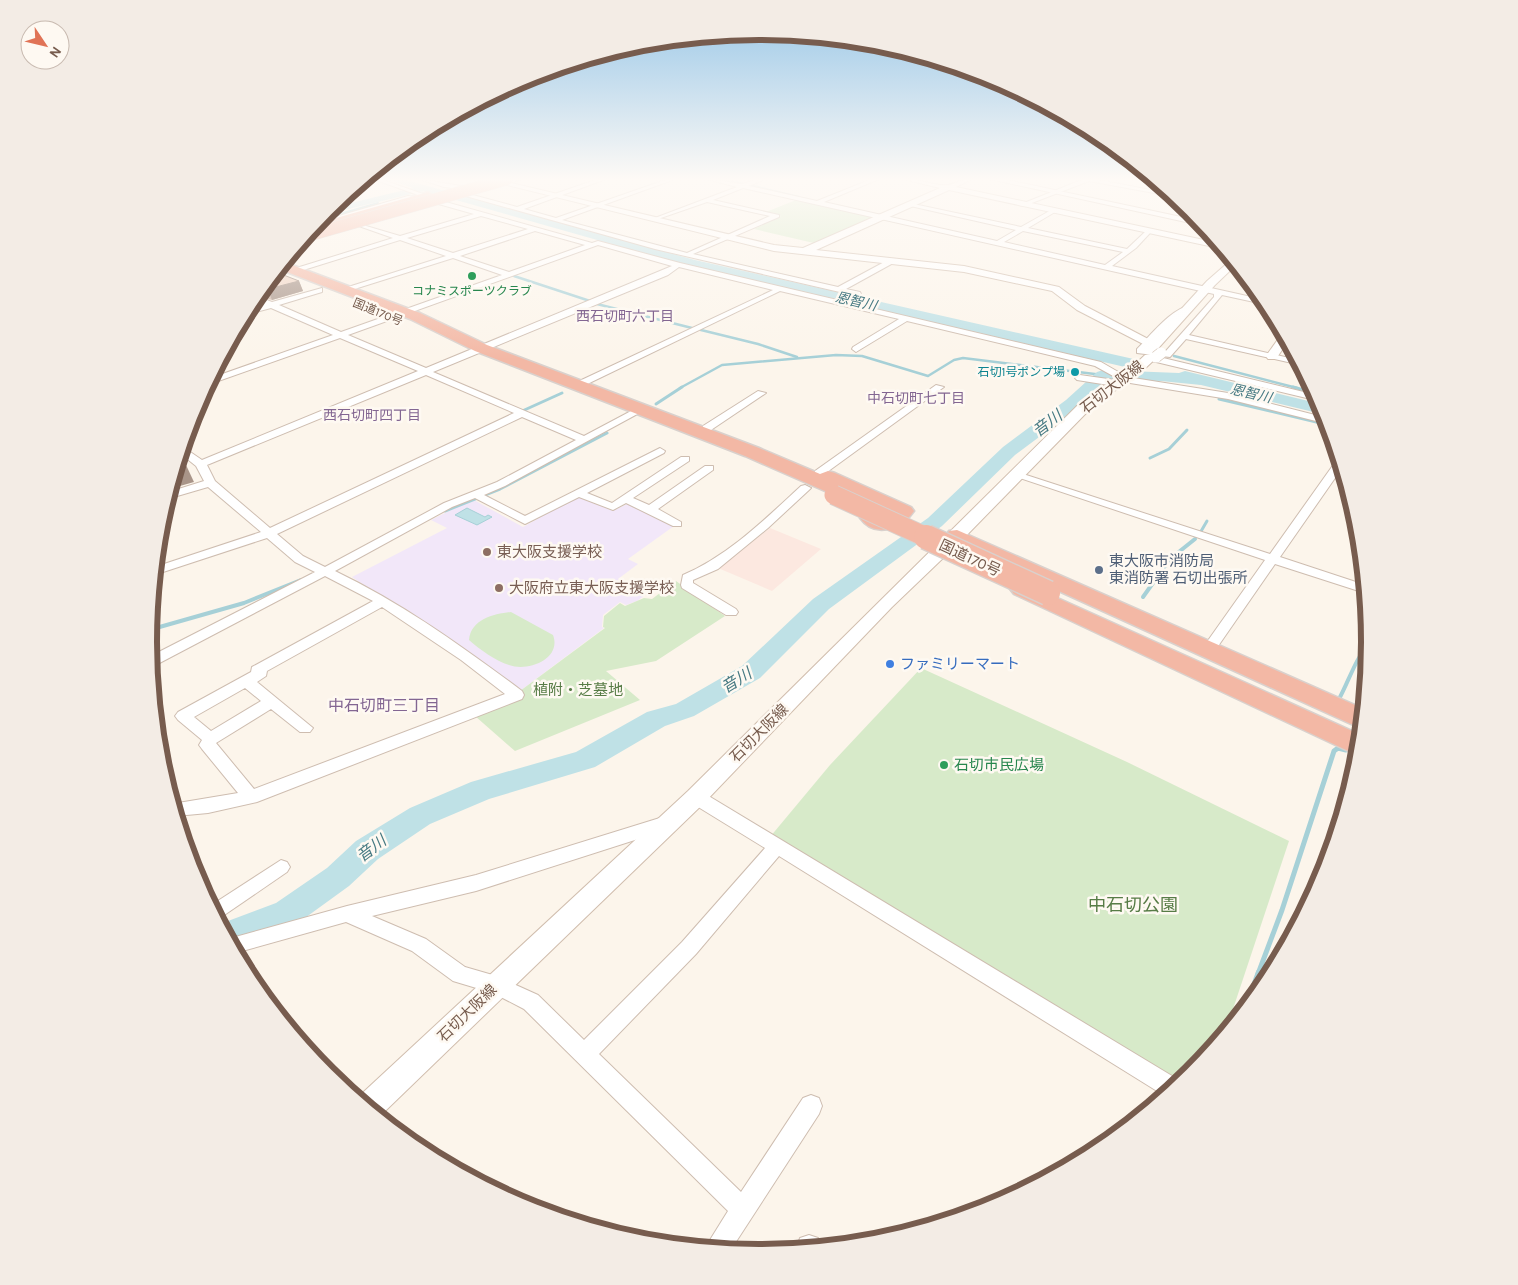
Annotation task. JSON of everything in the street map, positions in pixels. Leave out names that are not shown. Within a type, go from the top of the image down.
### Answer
[{"type":"highway","name":"国道170号","points":[[288,268],[405,313],[481,348],[550,375]]},
{"type":"highway","name":"国道170号","points":[[281,275],[390,318],[470,347],[481,348]]},
{"type":"highway","points":[[550,375],[707,428],[819,473],[904,511],[885,525],[805,488],[633,414],[574,392],[556,382],[550,375]]},
{"type":"highway","name":"国道170号","points":[[580,384],[633,414],[838,493]]},
{"type":"highway","name":"国道170号","points":[[580,384],[752,452],[1051,590],[1355,725]]},
{"type":"highway","points":[[949,544],[1209,649],[1356,717]]},
{"type":"highway","points":[[949,544],[1353,742]]},
{"type":"highway","name":"国道170号","points":[[1051,590],[1354,735]]},
{"type":"street","points":[[288,268],[395,239]]},
{"type":"street","points":[[402,239],[511,275]]},
{"type":"street","points":[[348,290],[505,239]]},
{"type":"street","points":[[575,239],[678,265],[1057,353],[1098,364],[1114,378]]},
{"type":"street","points":[[578,239],[595,244]]},
{"type":"street","points":[[624,239],[857,294]]},
{"type":"street","points":[[690,253],[723,239]]},
{"type":"street","points":[[736,239],[774,248],[804,252],[964,269],[1057,290],[1081,308],[1153,354],[1211,373],[1308,396]]},
{"type":"street","points":[[804,252],[833,239]]},
{"type":"street","points":[[974,239],[1254,299]]},
{"type":"street","points":[[996,244],[1005,239]]},
{"type":"street","points":[[1071,239],[1128,251]]},
{"type":"street","points":[[1106,268],[1141,239]]},
{"type":"street","points":[[1182,239],[1212,245]]},
{"type":"street","points":[[218,379],[595,244]]},
{"type":"street","points":[[839,290],[891,262]]},
{"type":"street","points":[[201,464],[656,277],[678,265]]},
{"type":"street","name":"石切大阪線","points":[[1153,354],[1206,289],[1229,266]]},
{"type":"street","name":"石切大阪線","points":[[372,1103],[696,797],[886,603],[949,544],[1090,401],[1114,378],[1153,354],[1218,292],[1235,273]]},
{"type":"street","points":[[258,308],[319,290]]},
{"type":"street","points":[[580,384],[776,291]]},
{"type":"street","points":[[1153,354],[1184,336],[1218,297],[1218,292]]},
{"type":"street","points":[[263,301],[585,440]]},
{"type":"street","points":[[856,350],[907,318]]},
{"type":"street","points":[[1184,336],[1291,361]]},
{"type":"street","points":[[1272,356],[1282,342]]},
{"type":"street","points":[[1153,354],[1211,373]]},
{"type":"street","points":[[1080,378],[1091,380],[1114,378],[1228,396],[1319,419]]},
{"type":"street","points":[[819,473],[939,386]]},
{"type":"street","points":[[707,428],[761,393]]},
{"type":"street","points":[[162,568],[270,533],[522,413]]},
{"type":"street","points":[[157,659],[326,572],[448,505],[501,484],[633,414]]},
{"type":"street","points":[[475,494],[525,522],[660,451]]},
{"type":"street","points":[[180,809],[208,806],[251,797],[518,695],[466,657],[382,602],[299,559],[210,483],[201,464],[186,454]]},
{"type":"street","points":[[580,494],[613,507],[684,459]]},
{"type":"street","points":[[650,509],[709,468]]},
{"type":"street","points":[[1209,649],[1336,469]]},
{"type":"street","points":[[1016,475],[1358,588]]},
{"type":"street","points":[[175,494],[210,483]]},
{"type":"street","points":[[731,612],[687,585],[687,578],[714,566],[764,526],[805,488]]},
{"type":"street","points":[[625,499],[650,509],[677,524]]},
{"type":"street","points":[[210,739],[183,716],[261,673],[257,670],[382,602]]},
{"type":"street","points":[[246,681],[305,728]]},
{"type":"street","points":[[251,797],[207,745],[210,739],[272,701]]},
{"type":"street","points":[[696,797],[1167,1085]]},
{"type":"street","points":[[237,944],[347,914],[476,883],[670,822]]},
{"type":"street","points":[[584,1054],[689,948],[776,847]]},
{"type":"street","points":[[219,909],[281,867]]},
{"type":"street","points":[[347,914],[419,945],[460,975],[496,985],[531,1002],[742,1208]]},
{"type":"street","points":[[720,1244],[811,1106]]},
{"type":"shaded area","name":"大阪府立東大阪支援学校","points":[[582,497],[613,511],[629,503],[674,526],[628,559],[638,564],[618,579],[644,596],[626,605],[620,602],[603,615],[602,627],[604,628],[520,691],[352,577],[447,528],[431,520],[474,500],[523,527],[575,498]]},
{"type":"shaded area","points":[[770,528],[821,549],[772,591],[718,568]]},
{"type":"green space","points":[[797,239],[829,239],[818,244]]},
{"type":"green space","name":"植附・芝墓地","points":[[676,581],[725,616],[656,661],[606,671],[640,700],[515,751],[475,716],[520,691],[605,628],[603,627],[604,616],[620,603],[625,606],[644,598],[652,599]]},
{"type":"green space","points":[[511,612],[553,635],[553,651],[542,662],[525,667],[509,665],[499,661],[469,640],[474,627],[479,622],[491,616]]},
{"type":"green space","name":"中石切公園","points":[[921,668],[1127,762],[1289,841],[1230,1017],[1212,1040],[1176,1077],[770,837],[830,765]]},
{"type":"water","points":[[467,508],[485,517],[488,515],[492,517],[477,525],[455,515]]},
{"type":"building","points":[[282,274],[299,281],[272,288]]},
{"type":"waterway","name":"恩智川","points":[[607,239],[693,263],[1138,365]]},
{"type":"waterway","points":[[514,276],[590,301]]},
{"type":"waterway","points":[[597,304],[692,328]]},
{"type":"waterway","points":[[701,330],[758,344],[797,357]]},
{"type":"waterway","name":"恩智川","points":[[1077,356],[1090,353]]},
{"type":"waterway","points":[[680,388],[722,365],[836,355],[862,356],[928,376],[954,360],[963,358],[1103,375]]},
{"type":"waterway","points":[[1174,356],[1297,388]]},
{"type":"waterway","name":"音川","points":[[232,934],[287,913],[338,877],[367,850],[395,830],[420,816],[481,790],[585,760],[656,719],[685,710],[751,672],[821,604],[935,522],[1009,451],[1072,404],[1103,375],[1161,376],[1200,380]]},
{"type":"waterway","name":"恩智川","points":[[1185,376],[1314,408]]},
{"type":"waterway","name":"音川","points":[[1100,378],[1106,377]]},
{"type":"waterway","points":[[656,404],[682,387]]},
{"type":"waterway","points":[[1293,387],[1306,391]]},
{"type":"waterway","points":[[520,412],[562,393]]},
{"type":"waterway","points":[[1219,399],[1320,423]]},
{"type":"waterway","points":[[1150,458],[1169,449],[1187,430]]},
{"type":"waterway","points":[[445,511],[500,489],[607,433]]},
{"type":"waterway","points":[[1200,533],[1207,521]]},
{"type":"waterway","points":[[1143,597],[1170,559],[1195,539]]},
{"type":"waterway","points":[[157,628],[244,603],[301,580]]},
{"type":"waterway","points":[[1338,701],[1361,655]]},
{"type":"waterway","points":[[1258,974],[1282,910],[1334,751],[1338,748],[1346,750]]},
{"type":"waterway","points":[[1254,985],[1259,972]]},
{"type":"place","name":"コナミスポーツクラブ","points":[[472,276]]},
{"type":"place","name":"石切1号ポンプ場","points":[[1075,372]]},
{"type":"place","name":"東大阪支援学校","points":[[487,552]]},
{"type":"place","name":"東大阪市消防局 東消防署 石切出張所","points":[[1099,570]]},
{"type":"place","name":"大阪府立東大阪支援学校","points":[[499,588]]},
{"type":"place","name":"ファミリーマート","points":[[890,664]]},
{"type":"place","name":"石切市民広場","points":[[944,765]]},
{"type":"district","name":"西石切町六丁目","points":[[625,316]]},
{"type":"district","name":"中石切町七丁目","points":[[916,398]]},
{"type":"district","name":"西石切町四丁目","points":[[372,415]]},
{"type":"district","name":"中石切町三丁目","points":[[384,705]]}]
